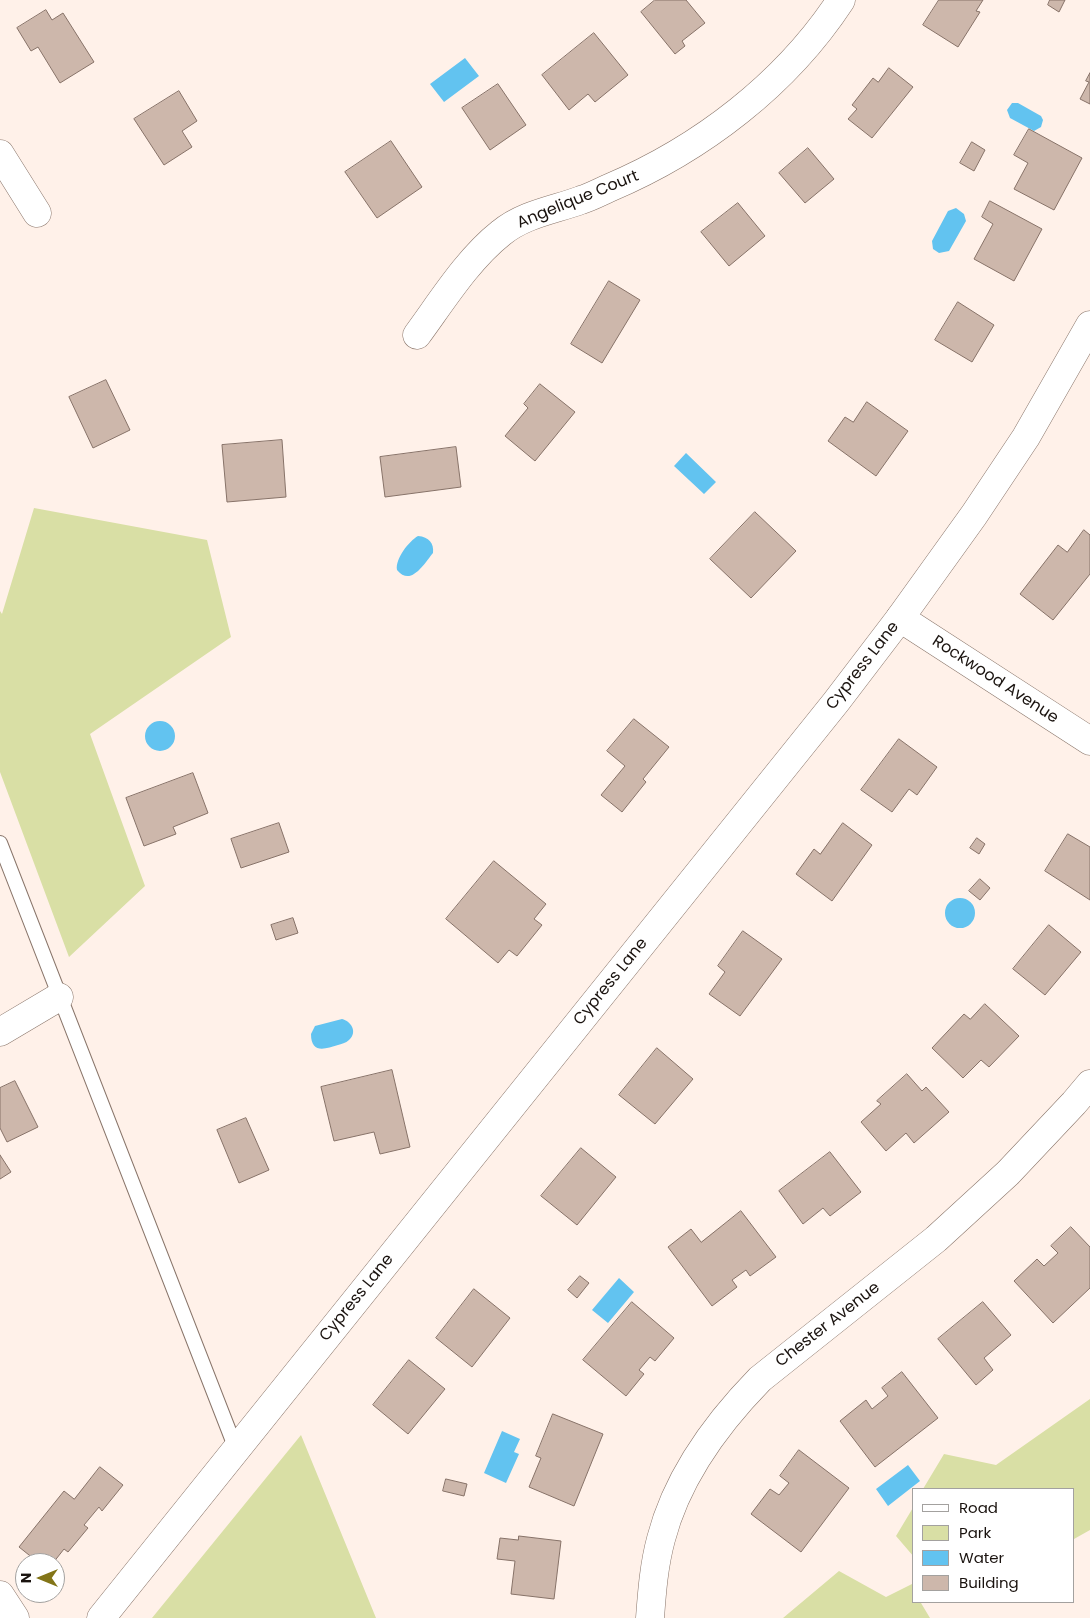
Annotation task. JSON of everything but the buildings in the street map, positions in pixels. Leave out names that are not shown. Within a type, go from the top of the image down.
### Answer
[{"type":"street","name":"Angelique Court","points":[[417,334],[480,252],[502,231],[534,214],[581,200],[641,175],[698,141],[750,102],[798,56],[841,0]]},
{"type":"street","points":[[0,154],[37,213]]},
{"type":"street","name":"Cypress Lane","points":[[101,1618],[836,702],[900,618],[974,515],[1026,437],[1090,324]]},
{"type":"street","name":"Rockwood Avenue","points":[[900,618],[1090,741]]},
{"type":"street","points":[[0,1032],[59,997]]},
{"type":"street","name":"Chester Avenue","points":[[650,1618],[653,1578],[661,1538],[680,1488],[707,1441],[736,1403],[760,1379],[936,1239],[1008,1173],[1090,1084]]},
{"type":"street","points":[[0,1595],[15,1618]]},
{"type":"lane","points":[[0,843],[236,1450]]},
{"type":"green space","points":[[34,508],[207,540],[231,637],[90,734],[145,886],[69,957],[0,772],[0,611],[2,614]]},
{"type":"green space","points":[[1090,1399],[1090,1530],[1075,1538],[1075,1488],[924,1488],[944,1454],[996,1465]]},
{"type":"green space","points":[[301,1435],[376,1618],[152,1618]]},
{"type":"green space","points":[[912,1509],[912,1555],[896,1536]]},
{"type":"green space","points":[[839,1571],[886,1597],[912,1584],[912,1603],[921,1603],[930,1618],[783,1618]]},
{"type":"water","points":[[465,58],[479,76],[444,102],[430,84]]},
{"type":"water","points":[[1012,103],[1018,103],[1041,116],[1043,120],[1041,127],[1034,131],[1010,118],[1007,110]]},
{"type":"water","points":[[956,208],[964,214],[966,221],[949,251],[939,253],[933,249],[932,241],[948,211]]},
{"type":"water","points":[[686,453],[716,482],[704,494],[674,466]]},
{"type":"water","points":[[418,536],[430,541],[433,546],[433,553],[417,572],[407,576],[402,575],[397,570],[400,556],[414,538]]},
{"type":"water","points":[[160,721],[171,725],[175,736],[171,747],[160,751],[149,747],[145,736],[149,725]]},
{"type":"water","points":[[960,898],[971,902],[975,913],[971,924],[960,928],[949,924],[945,913],[949,902]]},
{"type":"water","points":[[342,1019],[351,1024],[353,1030],[352,1037],[349,1040],[324,1049],[313,1045],[311,1034],[315,1026]]},
{"type":"water","points":[[619,1278],[634,1292],[608,1323],[592,1310]]},
{"type":"water","points":[[502,1431],[520,1439],[514,1452],[519,1454],[506,1483],[484,1473]]},
{"type":"water","points":[[908,1465],[920,1481],[888,1506],[876,1489]]}]
